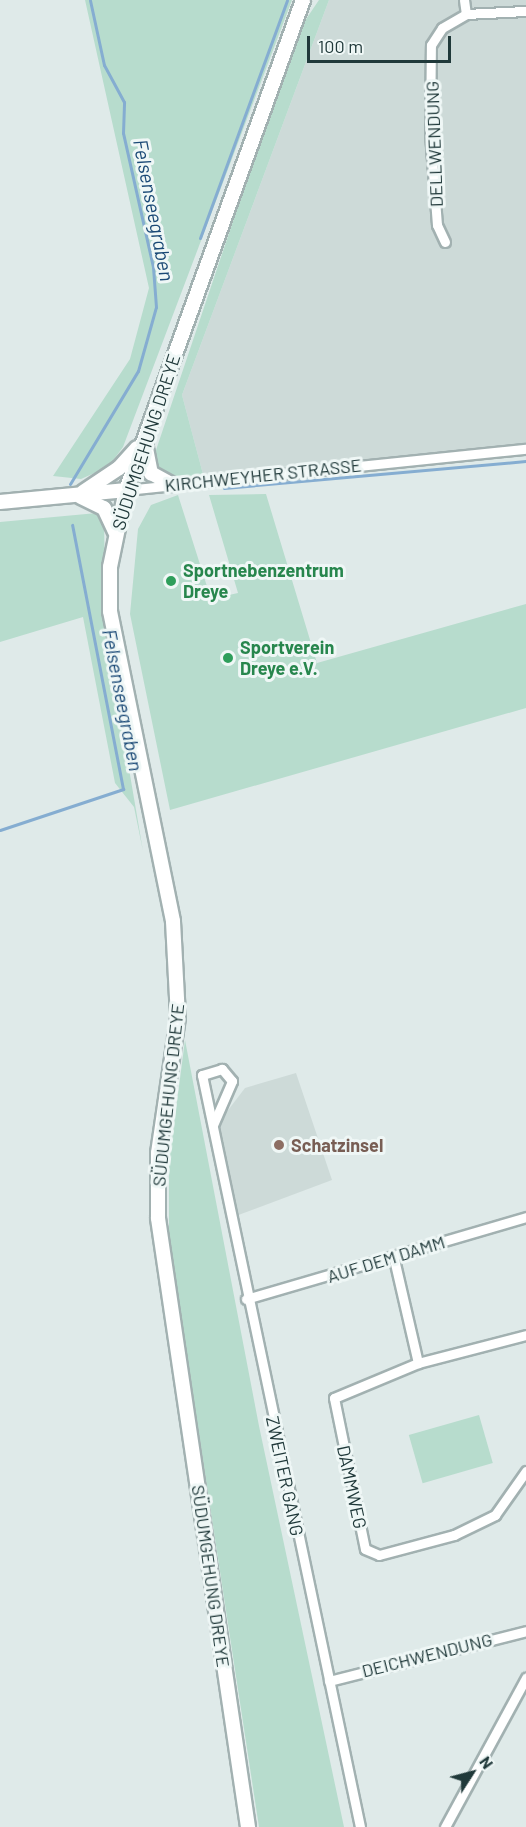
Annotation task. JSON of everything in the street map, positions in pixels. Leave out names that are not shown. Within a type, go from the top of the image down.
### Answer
[{"type":"main road","name":"SÜDUMGEHUNG DREYE","points":[[248,1827],[158,1218],[158,1153],[178,1017],[178,975],[173,921],[110,611],[115,532],[126,490],[303,0]]},
{"type":"main road","points":[[146,436],[151,473],[171,484]]},
{"type":"main road","points":[[76,496],[119,468],[146,436]]},
{"type":"main road","name":"KIRCHWEYHER STRASSE","points":[[0,502],[126,490]]},
{"type":"main road","points":[[76,496],[104,508],[115,532]]},
{"type":"street","points":[[464,0],[466,14]]},
{"type":"street","name":"DELLWENDUNG","points":[[445,242],[437,225],[431,143],[431,45],[441,28],[466,14],[526,11]]},
{"type":"street","name":"KIRCHWEYHER STRASSE","points":[[126,490],[526,449]]},
{"type":"street","name":"ZWEITER GANG","points":[[213,1125],[232,1081],[222,1069],[202,1075],[246,1299],[360,1827]]},
{"type":"street","name":"AUF DEM DAMM","points":[[246,1299],[394,1259],[526,1217]]},
{"type":"street","points":[[394,1259],[418,1364]]},
{"type":"street","name":"DAMMWEG","points":[[526,1335],[418,1364],[334,1398],[365,1549],[379,1555],[454,1535],[495,1515],[526,1471]]},
{"type":"street","name":"DEICHWENDUNG","points":[[329,1681],[526,1631]]},
{"type":"street","points":[[445,1827],[526,1678]]},
{"type":"shaded area","points":[[329,0],[526,0],[526,446],[204,478],[182,395]]},
{"type":"shaded area","points":[[296,1073],[332,1180],[233,1217],[216,1126],[245,1088]]},
{"type":"green space","points":[[85,0],[292,0],[123,447],[108,467],[81,479],[53,476],[130,359],[149,288]]},
{"type":"green space","points":[[319,0],[329,0],[182,395],[204,478],[171,478],[152,462],[296,34]]},
{"type":"green space","points":[[266,494],[317,663],[526,604],[526,708],[170,810],[130,614],[138,529],[151,505],[178,495],[211,599],[238,593],[209,495]]},
{"type":"green space","points":[[97,513],[104,522],[106,634],[143,851],[134,807],[115,783],[83,617],[0,642],[0,522]]},
{"type":"green space","points":[[185,1040],[259,1426],[344,1827],[259,1827],[169,1237],[169,1163]]},
{"type":"green space","points":[[479,1415],[493,1463],[423,1483],[409,1435]]},
{"type":"waterway","name":"Felsenseegraben","points":[[70,484],[138,371],[156,307],[153,267],[123,133],[124,102],[104,65],[90,0]]},
{"type":"waterway","points":[[200,238],[287,0]]},
{"type":"waterway","points":[[224,488],[526,461]]},
{"type":"waterway","name":"Felsenseegraben","points":[[0,830],[123,789],[72,525]]},
{"type":"place","name":"Sportnebenzentrum Dreye","points":[[171,581]]},
{"type":"place","name":"Sportverein Dreye e.V.","points":[[228,658]]},
{"type":"place","name":"Schatzinsel","points":[[279,1145]]}]
